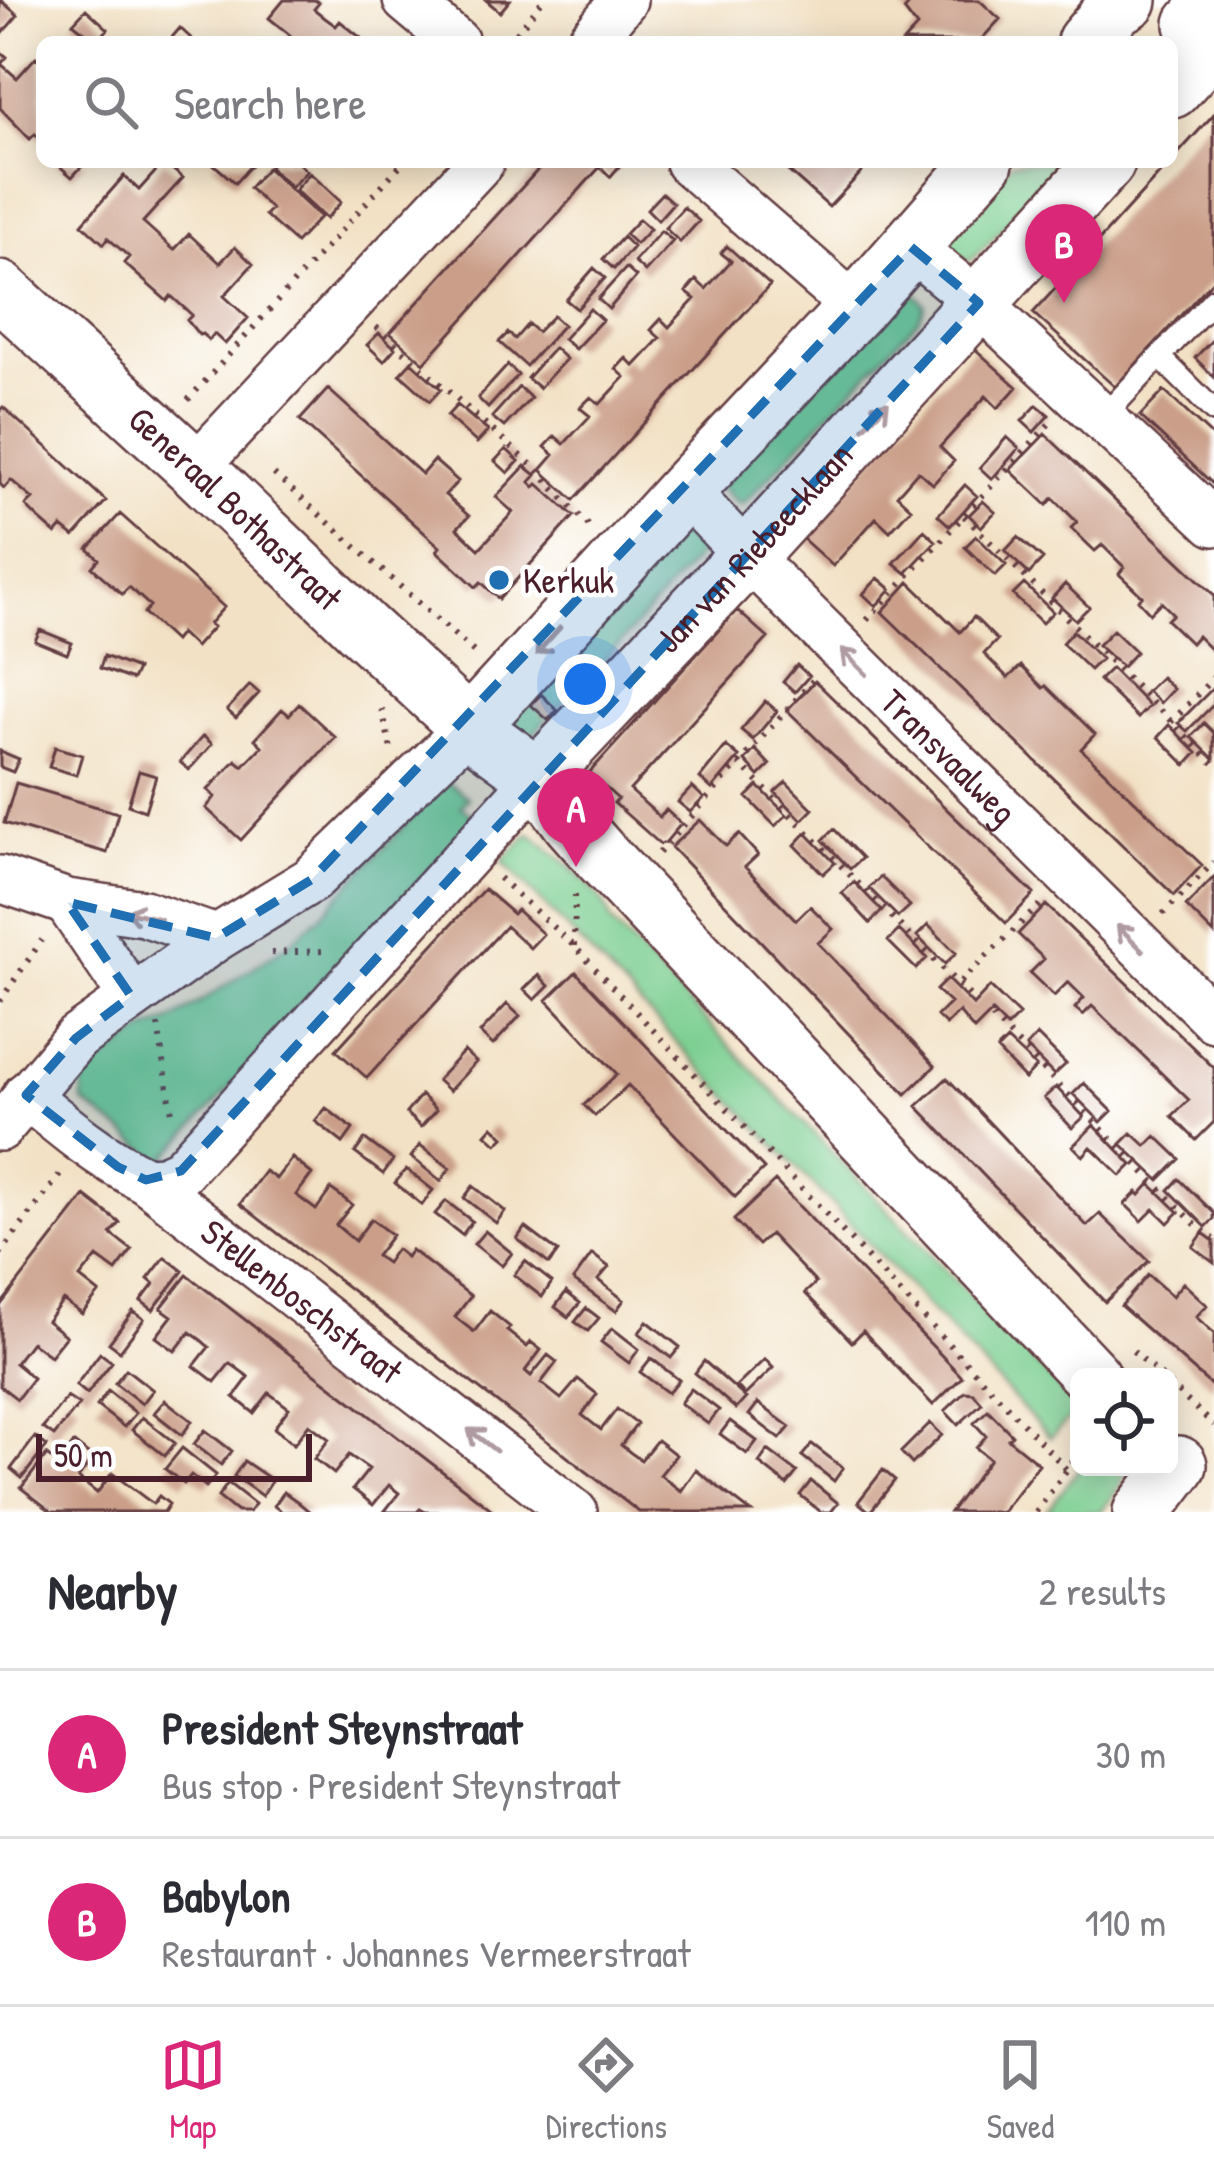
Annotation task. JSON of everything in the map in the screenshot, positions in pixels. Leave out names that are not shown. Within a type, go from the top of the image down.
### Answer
[{"type":"street","points":[[406,0],[449,36]]},
{"type":"street","points":[[594,36],[624,0]]},
{"type":"street","points":[[1091,36],[1128,0]]},
{"type":"street","points":[[1178,74],[1200,24]]},
{"type":"street","points":[[176,451],[350,305],[476,168]]},
{"type":"street","points":[[695,168],[856,308]]},
{"type":"street","points":[[13,1111],[76,1038],[224,932],[311,880],[470,727],[979,168]]},
{"type":"street","name":"Jan van Riebeecklaan","points":[[163,1175],[370,963],[1101,168]]},
{"type":"street","points":[[911,247],[980,303],[1214,523]]},
{"type":"street","name":"Generaal Bothastraat","points":[[0,290],[470,727],[538,777],[601,856],[1084,1368]]},
{"type":"street","name":"Transvaalweg","points":[[685,490],[1214,1019]]},
{"type":"street","points":[[0,879],[68,902],[224,932]]},
{"type":"street","points":[[68,902],[131,996]]},
{"type":"street","name":"Stellenboschstraat","points":[[13,1111],[84,1143],[118,1166],[163,1175],[574,1512]]},
{"type":"street","points":[[1142,1512],[1194,1459]]},
{"type":"lane","points":[[1102,418],[1214,298]]},
{"type":"lane","points":[[1160,356],[1214,411]]},
{"type":"path","points":[[514,36],[543,0]]},
{"type":"path","points":[[176,451],[398,168]]},
{"type":"path","points":[[350,305],[534,467],[622,560]]},
{"type":"path","points":[[964,516],[1214,764]]},
{"type":"path","points":[[1171,722],[1214,677]]},
{"type":"path","points":[[380,699],[401,793]]},
{"type":"path","points":[[739,763],[973,999]]},
{"type":"path","points":[[471,853],[574,946],[1068,1471]]},
{"type":"path","points":[[1136,943],[1214,862]]},
{"type":"path","points":[[958,983],[1070,877]]},
{"type":"path","points":[[574,946],[575,887]]},
{"type":"path","points":[[0,1001],[68,902]]},
{"type":"path","points":[[224,932],[271,952],[355,951],[370,963]]},
{"type":"path","points":[[131,996],[159,1026],[163,1175]]},
{"type":"path","points":[[992,1017],[1214,1239]]},
{"type":"path","points":[[0,1254],[84,1143]]},
{"type":"path","points":[[1178,1411],[1194,1459]]},
{"type":"path","points":[[1036,1512],[1070,1468]]},
{"type":"highlighted area","points":[[911,247],[979,303],[181,1171],[146,1180],[118,1167],[26,1095],[76,1038],[131,996],[67,902],[216,938],[311,880]]},
{"type":"green space","points":[[1007,168],[1053,168],[1036,193],[971,261],[939,242]]},
{"type":"green space","points":[[908,290],[925,305],[920,318],[743,504],[736,502],[719,486]]},
{"type":"green space","points":[[678,530],[702,551],[526,741],[507,717]]},
{"type":"green space","points":[[446,781],[468,798],[461,806],[476,819],[162,1162],[83,1102],[83,1081],[103,1061],[286,946],[320,916]]},
{"type":"green space","points":[[530,833],[590,886],[610,921],[1070,1400],[1070,1418],[1050,1438],[828,1200],[502,861]]},
{"type":"green space","points":[[1073,1476],[1124,1476],[1101,1512],[1046,1512]]},
{"type":"building","points":[[0,0],[18,15],[0,36]]},
{"type":"building","points":[[284,0],[315,0],[319,3],[314,9],[359,36],[289,36],[269,18]]},
{"type":"building","points":[[486,0],[510,0],[500,12]]},
{"type":"building","points":[[913,0],[979,0],[1000,19],[984,36],[909,36],[917,27],[904,10]]},
{"type":"building","points":[[86,9],[108,29],[102,36],[89,36],[73,23]]},
{"type":"building","points":[[0,51],[7,57],[1,64],[17,78],[36,57],[36,135],[30,139],[0,108]]},
{"type":"building","points":[[1214,114],[1214,279],[1115,387],[1033,313],[1165,168],[1178,168],[1178,154]]},
{"type":"building","points":[[159,168],[171,168],[183,178],[143,222],[174,250],[189,234],[220,263],[235,247],[253,264],[224,296],[248,318],[225,344],[214,334],[209,340],[199,335],[187,320],[192,315],[171,296],[167,301],[124,263],[129,257],[108,238],[104,244],[82,224],[124,176],[139,190]]},
{"type":"building","points":[[218,168],[249,168],[235,183]]},
{"type":"building","points":[[267,168],[320,217],[296,243],[265,215],[271,209],[249,188]]},
{"type":"building","points":[[270,168],[307,171],[291,187]]},
{"type":"building","points":[[540,168],[599,168],[424,363],[390,333]]},
{"type":"building","points":[[789,168],[865,168],[829,207]]},
{"type":"building","points":[[310,173],[341,202],[326,219],[295,190]]},
{"type":"building","points":[[662,193],[673,203],[658,220],[647,209]]},
{"type":"building","points":[[684,207],[699,221],[680,242],[665,228]]},
{"type":"building","points":[[639,219],[650,229],[636,244],[625,234]]},
{"type":"building","points":[[661,231],[673,241],[645,272],[634,262]]},
{"type":"building","points":[[623,237],[633,247],[614,269],[603,259]]},
{"type":"building","points":[[727,246],[770,285],[574,500],[541,470],[554,455],[545,447],[555,436],[564,444],[590,416],[580,408],[591,397],[600,404],[625,377],[616,369],[626,358],[634,366],[660,338],[651,330],[661,319],[669,327],[695,299],[686,292],[696,280],[706,289],[731,261],[721,253]]},
{"type":"building","points":[[594,268],[605,278],[577,309],[566,300]]},
{"type":"building","points":[[626,268],[636,277],[609,309],[598,299]]},
{"type":"building","points":[[590,309],[602,320],[575,349],[563,339]]},
{"type":"building","points":[[553,316],[563,325],[526,366],[499,342],[508,333],[515,339],[528,324],[537,332]]},
{"type":"building","points":[[379,333],[395,348],[384,361],[367,345]]},
{"type":"building","points":[[1214,338],[1214,377],[1195,358]]},
{"type":"building","points":[[554,348],[566,359],[539,388],[527,378]]},
{"type":"building","points":[[974,348],[1017,387],[998,408],[986,396],[940,447],[954,461],[933,484],[918,471],[897,495],[911,508],[890,531],[876,518],[833,566],[802,538]]},
{"type":"building","points":[[411,362],[441,389],[430,401],[400,374]]},
{"type":"building","points":[[508,365],[518,375],[488,408],[478,398]]},
{"type":"building","points":[[519,387],[531,398],[504,427],[492,417]]},
{"type":"building","points":[[328,389],[422,474],[434,460],[458,481],[445,495],[469,516],[457,528],[479,549],[513,512],[496,497],[525,466],[536,475],[530,482],[574,516],[499,599],[481,582],[476,587],[437,551],[440,547],[300,420]]},
{"type":"building","points":[[1164,391],[1214,438],[1214,485],[1140,416]]},
{"type":"building","points":[[457,405],[488,431],[477,443],[447,416]]},
{"type":"building","points":[[1037,405],[1049,415],[1034,432],[1022,421]]},
{"type":"building","points":[[3,407],[106,501],[74,537],[62,527],[56,534],[40,520],[26,506],[33,499],[11,480],[4,488],[0,484]]},
{"type":"building","points":[[1045,434],[1214,595],[1214,653],[1197,636],[1191,643],[1167,620],[1173,614],[1161,602],[1150,613],[1138,600],[1142,596],[1119,574],[1124,567],[1102,545],[1095,551],[1071,528],[1077,522],[1053,498],[1047,505],[1010,470]]},
{"type":"building","points":[[1007,437],[1019,448],[992,479],[980,468]]},
{"type":"building","points":[[506,449],[519,461],[508,473],[495,461]]},
{"type":"building","points":[[965,485],[977,496],[950,526],[938,515]]},
{"type":"building","points":[[983,501],[995,512],[981,527],[969,515]]},
{"type":"building","points":[[120,514],[224,607],[195,647],[180,633],[174,641],[144,613],[150,606],[129,587],[122,594],[92,567],[99,559],[88,549]]},
{"type":"building","points":[[924,530],[936,541],[906,573],[894,563]]},
{"type":"building","points":[[976,536],[1006,565],[995,576],[965,547]]},
{"type":"building","points":[[1018,537],[1043,559],[1029,574],[1005,551]]},
{"type":"building","points":[[878,578],[891,589],[876,606],[863,594]]},
{"type":"building","points":[[909,582],[960,632],[974,617],[997,640],[984,654],[1008,678],[1021,666],[1095,734],[1081,749],[1202,865],[1174,895],[882,612]]},
{"type":"building","points":[[1024,584],[1053,612],[1042,623],[1013,595]]},
{"type":"building","points":[[1065,584],[1089,607],[1076,620],[1052,598]]},
{"type":"building","points":[[737,610],[768,638],[630,790],[660,817],[666,810],[681,824],[660,844],[589,773]]},
{"type":"building","points":[[40,630],[72,643],[67,654],[35,641]]},
{"type":"building","points":[[1113,630],[1136,652],[1122,667],[1098,645]]},
{"type":"building","points":[[1073,631],[1101,659],[1090,670],[1062,643]]},
{"type":"building","points":[[104,656],[137,669],[132,680],[100,668]]},
{"type":"building","points":[[797,665],[809,676],[795,692],[783,682]]},
{"type":"building","points":[[1111,668],[1149,706],[1138,718],[1099,680]]},
{"type":"building","points":[[1161,677],[1173,689],[1160,703],[1147,691]]},
{"type":"building","points":[[815,681],[1034,894],[1006,923],[787,710]]},
{"type":"building","points":[[250,685],[259,693],[236,718],[227,710]]},
{"type":"building","points":[[1214,687],[1214,704],[1187,731],[1178,723]]},
{"type":"building","points":[[541,694],[557,710],[548,720],[531,705]]},
{"type":"building","points":[[765,701],[777,711],[753,740],[741,730]]},
{"type":"building","points":[[299,704],[335,737],[241,840],[206,808],[215,797],[208,790],[236,760],[243,766],[262,746],[255,739],[282,709],[289,715]]},
{"type":"building","points":[[1204,723],[1214,733],[1214,759],[1191,737]]},
{"type":"building","points":[[1169,725],[1197,753],[1186,765],[1158,737]]},
{"type":"building","points":[[203,736],[212,744],[189,770],[180,762]]},
{"type":"building","points":[[726,746],[739,757],[712,789],[700,778]]},
{"type":"building","points":[[55,747],[82,755],[76,775],[49,767]]},
{"type":"building","points":[[755,749],[770,765],[759,776],[745,761]]},
{"type":"building","points":[[0,751],[19,759],[13,772],[0,767]]},
{"type":"building","points":[[139,771],[156,776],[145,811],[128,805]]},
{"type":"building","points":[[786,782],[813,809],[802,820],[775,792]]},
{"type":"building","points":[[16,783],[118,813],[107,853],[4,823]]},
{"type":"building","points":[[758,786],[787,815],[775,826],[747,797]]},
{"type":"building","points":[[692,787],[704,798],[690,812],[678,802]]},
{"type":"building","points":[[700,820],[726,846],[739,834],[758,855],[745,867],[796,920],[810,906],[833,929],[818,943],[935,1066],[906,1094],[671,847]]},
{"type":"building","points":[[834,829],[862,858],[850,869],[823,840]]},
{"type":"building","points":[[806,833],[835,863],[823,874],[795,845]]},
{"type":"building","points":[[881,877],[910,906],[898,917],[869,888]]},
{"type":"building","points":[[1214,877],[1214,934],[1186,906]]},
{"type":"building","points":[[854,882],[882,911],[870,923],[842,893]]},
{"type":"building","points":[[484,889],[543,934],[530,948],[506,926],[367,1078],[336,1050]]},
{"type":"building","points":[[1046,905],[1214,1068],[1214,1122],[1196,1140],[1172,1116],[1189,1100],[1092,1006],[1083,1015],[1075,1008],[1084,998],[1068,982],[1054,996],[1030,973],[1044,959],[1018,934]]},
{"type":"building","points":[[928,925],[956,953],[945,964],[917,936]]},
{"type":"building","points":[[899,930],[927,958],[916,969],[888,941]]},
{"type":"building","points":[[576,972],[764,1169],[735,1197],[628,1085],[595,1116],[584,1105],[617,1074],[547,1000]]},
{"type":"building","points":[[539,975],[549,986],[535,1000],[524,989]]},
{"type":"building","points":[[947,979],[973,1005],[990,987],[1019,1015],[1007,1027],[992,1012],[974,1030],[959,1012],[946,1025],[937,1016],[950,1003],[936,990]]},
{"type":"building","points":[[507,1004],[520,1016],[493,1045],[480,1033]]},
{"type":"building","points":[[1037,1035],[1066,1064],[1054,1075],[1026,1047]]},
{"type":"building","points":[[1007,1040],[1036,1067],[1025,1079],[997,1050]]},
{"type":"building","points":[[464,1051],[476,1062],[449,1091],[437,1080]]},
{"type":"building","points":[[947,1078],[1087,1226],[1100,1214],[1149,1261],[1105,1302],[917,1106]]},
{"type":"building","points":[[1084,1083],[1112,1111],[1101,1122],[1073,1094]]},
{"type":"building","points":[[1056,1087],[1084,1117],[1072,1128],[1044,1098]]},
{"type":"building","points":[[421,1095],[436,1110],[421,1127],[406,1113]]},
{"type":"building","points":[[326,1108],[353,1129],[343,1143],[315,1121]]},
{"type":"building","points":[[1094,1125],[1132,1165],[1121,1176],[1091,1147],[1083,1156],[1073,1146]]},
{"type":"building","points":[[493,1126],[504,1137],[497,1144],[486,1134]]},
{"type":"building","points":[[1132,1133],[1146,1146],[1156,1136],[1180,1159],[1159,1180],[1121,1144]]},
{"type":"building","points":[[365,1139],[393,1160],[383,1174],[355,1153]]},
{"type":"building","points":[[420,1145],[450,1168],[441,1181],[411,1157]]},
{"type":"building","points":[[292,1158],[312,1174],[296,1195],[316,1210],[331,1189],[352,1205],[336,1225],[355,1241],[371,1219],[392,1235],[376,1256],[386,1263],[396,1249],[406,1257],[411,1250],[471,1296],[455,1317],[474,1332],[490,1311],[527,1347],[531,1342],[541,1350],[525,1371],[531,1376],[548,1355],[557,1362],[541,1383],[561,1399],[578,1379],[597,1394],[582,1415],[601,1430],[617,1409],[637,1424],[621,1445],[631,1453],[641,1460],[657,1440],[676,1455],[660,1475],[681,1491],[696,1470],[751,1512],[639,1512],[240,1204],[265,1171],[276,1179]]},
{"type":"building","points":[[406,1169],[433,1190],[422,1205],[395,1183]]},
{"type":"building","points":[[1179,1179],[1214,1213],[1206,1227],[1169,1190]]},
{"type":"building","points":[[775,1181],[962,1377],[933,1405],[863,1331],[852,1342],[805,1293],[816,1283],[770,1234],[758,1245],[734,1220]]},
{"type":"building","points":[[1150,1184],[1179,1212],[1168,1223],[1154,1209],[1142,1221],[1125,1204]]},
{"type":"building","points":[[473,1186],[505,1211],[496,1223],[464,1198]]},
{"type":"building","points":[[85,1196],[120,1223],[111,1234],[132,1250],[116,1271],[97,1257],[80,1278],[99,1293],[82,1314],[63,1300],[47,1321],[66,1336],[50,1356],[31,1342],[15,1363],[33,1378],[17,1399],[0,1386],[0,1306]]},
{"type":"building","points":[[446,1201],[472,1221],[462,1235],[435,1214]]},
{"type":"building","points":[[525,1227],[558,1252],[549,1264],[517,1239]]},
{"type":"building","points":[[485,1231],[512,1253],[502,1266],[474,1244]]},
{"type":"building","points":[[1203,1233],[1214,1241],[1214,1263],[1193,1247]]},
{"type":"building","points":[[592,1254],[609,1267],[598,1280],[624,1300],[616,1311],[573,1280]]},
{"type":"building","points":[[165,1257],[183,1271],[153,1310],[141,1301],[154,1284],[148,1279]]},
{"type":"building","points":[[525,1261],[552,1282],[542,1297],[514,1275]]},
{"type":"building","points":[[187,1275],[495,1512],[384,1512],[399,1493],[389,1485],[373,1505],[353,1489],[369,1469],[349,1455],[334,1474],[314,1459],[329,1439],[309,1424],[294,1444],[274,1428],[289,1408],[269,1393],[254,1413],[234,1397],[249,1377],[230,1363],[215,1382],[194,1366],[209,1347],[201,1340],[190,1332],[175,1351],[156,1337],[172,1316],[161,1308]]},
{"type":"building","points":[[1148,1275],[1172,1296],[1183,1283],[1207,1305],[1196,1317],[1214,1333],[1214,1388],[1121,1306]]},
{"type":"building","points":[[566,1292],[580,1303],[568,1317],[555,1307]]},
{"type":"building","points":[[586,1308],[599,1318],[588,1331],[575,1322]]},
{"type":"building","points":[[133,1311],[144,1319],[120,1351],[109,1343]]},
{"type":"building","points":[[647,1321],[680,1347],[671,1358],[639,1333]]},
{"type":"building","points":[[612,1328],[639,1349],[629,1363],[601,1342]]},
{"type":"building","points":[[100,1353],[112,1362],[87,1394],[76,1385]]},
{"type":"building","points":[[651,1358],[679,1380],[668,1393],[640,1372]]},
{"type":"building","points":[[765,1359],[773,1368],[745,1395],[737,1386]]},
{"type":"building","points":[[704,1361],[746,1398],[736,1409],[695,1373]]},
{"type":"building","points":[[126,1369],[153,1390],[142,1404],[115,1383]]},
{"type":"building","points":[[691,1389],[719,1410],[708,1424],[680,1403]]},
{"type":"building","points":[[108,1391],[136,1413],[124,1427],[97,1406]]},
{"type":"building","points":[[965,1392],[982,1403],[958,1425],[945,1411]]},
{"type":"building","points":[[67,1397],[79,1405],[54,1436],[43,1428]]},
{"type":"building","points":[[165,1400],[192,1421],[182,1435],[154,1413]]},
{"type":"building","points":[[758,1403],[790,1427],[780,1439],[749,1415]]},
{"type":"building","points":[[988,1410],[1012,1435],[1008,1439],[1039,1464],[1002,1512],[950,1512],[990,1459],[976,1448],[986,1436],[974,1423]]},
{"type":"building","points":[[142,1417],[175,1443],[165,1456],[132,1430]]},
{"type":"building","points":[[730,1421],[757,1441],[747,1454],[720,1434]]},
{"type":"building","points":[[930,1423],[942,1435],[912,1464],[901,1452]]},
{"type":"building","points":[[205,1430],[232,1451],[221,1465],[194,1444]]},
{"type":"building","points":[[35,1437],[47,1446],[22,1478],[11,1469]]},
{"type":"building","points":[[74,1443],[93,1458],[78,1478],[97,1493],[112,1473],[153,1504],[159,1496],[169,1504],[164,1512],[52,1512],[21,1488],[47,1455],[57,1464]]},
{"type":"building","points":[[812,1444],[843,1468],[834,1481],[802,1456]]},
{"type":"building","points":[[182,1448],[216,1475],[206,1487],[191,1475],[184,1484],[165,1469]]},
{"type":"building","points":[[768,1450],[797,1472],[787,1485],[759,1463]]},
{"type":"building","points":[[244,1461],[272,1480],[262,1496],[234,1476]]},
{"type":"building","points":[[883,1470],[895,1480],[870,1512],[858,1502]]},
{"type":"building","points":[[811,1481],[838,1503],[831,1512],[821,1512],[800,1495]]},
{"type":"building","points":[[228,1483],[255,1504],[249,1512],[237,1512],[218,1497]]},
{"type":"building","points":[[284,1492],[310,1512],[282,1512],[274,1506]]},
{"type":"place","name":"Babylon","points":[[1064,303]]},
{"type":"place","name":"Kerkuk","points":[[499,580]]},
{"type":"place","name":"President Steynstraat","points":[[576,867]]}]
